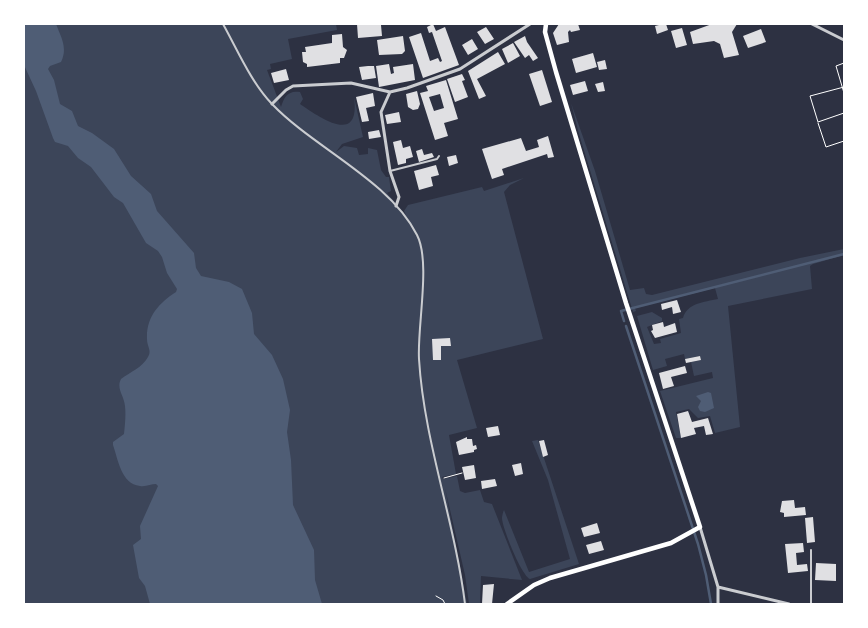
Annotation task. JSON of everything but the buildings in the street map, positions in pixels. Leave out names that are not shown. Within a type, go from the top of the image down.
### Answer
[{"type":"main road","points":[[507,604],[534,585],[550,578],[671,542],[700,527],[626,303],[543,24]]},
{"type":"street","points":[[272,104],[286,90],[293,86],[351,83],[390,92],[460,69],[530,24]]},
{"type":"street","points":[[812,24],[844,40]]},
{"type":"street","points":[[390,92],[381,112],[390,171],[399,196],[396,206]]},
{"type":"street","points":[[700,527],[718,587],[718,604]]},
{"type":"street","points":[[718,587],[789,604]]},
{"type":"lane","points":[[223,24],[255,82],[272,104],[365,178],[396,206],[418,236],[423,261],[419,330],[422,398],[461,568],[465,604]]},
{"type":"lane","points":[[390,171],[437,160],[439,156]]},
{"type":"lane","points":[[811,604],[812,550]]},
{"type":"path","points":[[844,63],[836,66],[844,93]]},
{"type":"path","points":[[843,87],[810,96],[826,147],[844,141]]},
{"type":"path","points":[[818,122],[844,113]]},
{"type":"path","points":[[440,479],[462,473]]},
{"type":"path","points":[[436,596],[443,600],[445,604]]},
{"type":"shaded area","points":[[24,24],[336,24],[337,30],[288,39],[292,59],[270,64],[271,69],[267,70],[281,107],[287,95],[292,92],[300,92],[303,99],[300,104],[327,121],[345,125],[351,121],[354,112],[354,97],[363,137],[342,144],[336,152],[344,146],[357,148],[359,155],[368,154],[368,148],[377,150],[381,170],[386,177],[389,177],[391,191],[387,193],[406,215],[404,211],[408,205],[482,187],[484,191],[524,178],[510,185],[504,192],[543,339],[457,360],[477,428],[449,435],[456,474],[442,477],[443,479],[457,476],[460,491],[465,493],[480,490],[484,502],[492,504],[522,580],[481,576],[480,604],[469,604],[465,575],[445,488],[467,604],[24,604]]},
{"type":"shaded area","points":[[24,24],[56,24],[63,43],[64,52],[61,62],[50,66],[48,69],[54,80],[60,104],[72,111],[78,126],[92,133],[114,149],[131,176],[151,194],[157,211],[194,253],[196,268],[201,276],[229,282],[242,289],[252,313],[254,334],[272,355],[283,379],[290,410],[287,432],[291,460],[293,505],[314,550],[315,580],[322,604],[150,604],[145,586],[139,578],[133,545],[141,539],[140,526],[158,486],[156,484],[140,486],[128,481],[121,470],[113,442],[124,434],[125,409],[119,386],[121,379],[139,367],[148,357],[150,352],[147,342],[147,331],[151,317],[159,306],[177,289],[167,273],[162,257],[158,251],[146,243],[123,203],[114,197],[91,167],[78,158],[68,146],[55,142],[24,65]]},
{"type":"shaded area","points":[[571,103],[595,171],[630,290],[644,288],[646,294],[652,295],[844,249],[844,255],[810,266],[812,289],[728,306],[740,427],[715,433],[710,416],[698,418],[689,409],[676,412],[681,438],[676,438],[660,391],[713,378],[712,372],[694,376],[691,362],[701,360],[700,356],[685,359],[684,354],[665,359],[667,366],[653,370],[637,316],[652,312],[662,318],[662,321],[647,327],[654,344],[661,343],[660,339],[681,333],[679,319],[683,318],[688,309],[702,302],[718,299],[715,288],[635,308],[636,311],[633,312]]},
{"type":"shaded area","points":[[708,392],[711,393],[714,408],[705,412],[700,411],[698,407],[701,401],[696,396]]},
{"type":"shaded area","points":[[538,440],[579,564],[530,579],[522,569],[508,540],[502,518],[504,510],[529,572],[570,559],[548,480],[532,441]]},
{"type":"waterway","points":[[624,321],[621,311],[844,254]]},
{"type":"waterway","points":[[626,326],[698,544],[711,604]]}]
